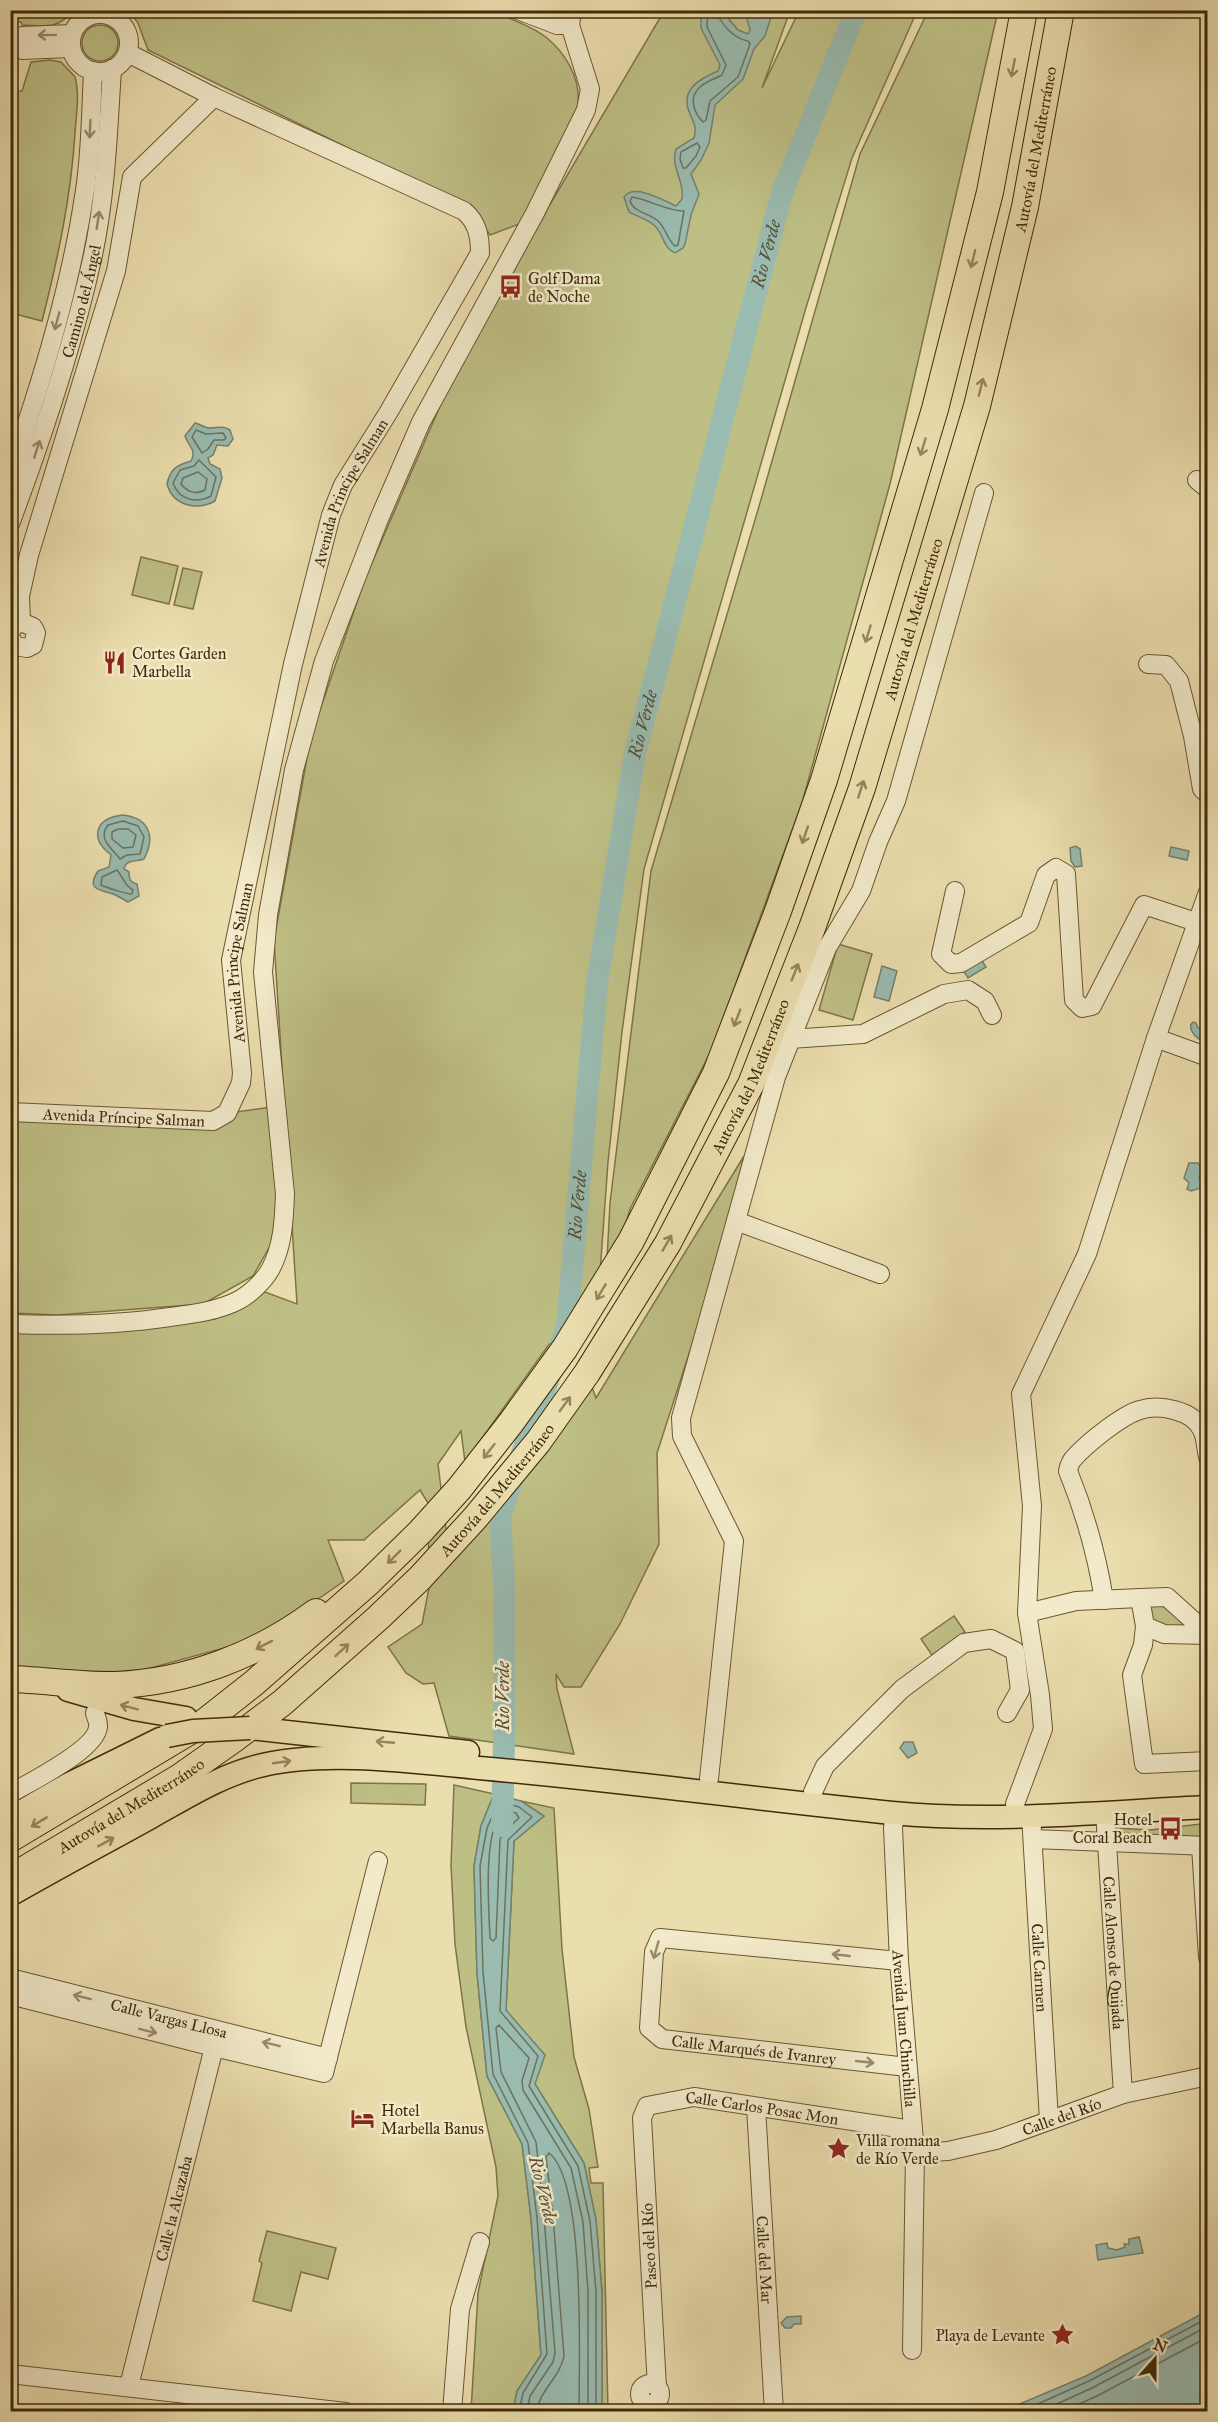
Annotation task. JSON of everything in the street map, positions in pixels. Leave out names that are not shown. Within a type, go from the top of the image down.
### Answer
[{"type":"highway","name":"Autovía del Mediterráneo","points":[[10,1839],[164,1742],[202,1724],[254,1683],[368,1583],[420,1532],[485,1457],[538,1387],[588,1313],[631,1241],[717,1072],[778,911],[824,780],[938,398],[990,192],[1024,10]]},
{"type":"highway","name":"Autovía del Mediterráneo","points":[[10,1878],[180,1777],[234,1739],[282,1703],[420,1578],[475,1518],[538,1442],[587,1373],[668,1243],[751,1084],[812,928],[862,788],[977,406],[1025,207],[1061,10]]},
{"type":"highway","points":[[10,1679],[116,1685],[164,1679],[189,1673],[214,1666],[266,1644],[297,1626],[339,1595],[368,1583]]},
{"type":"highway","points":[[10,1883],[36,1880]]},
{"type":"main road","points":[[10,1679],[49,1685],[134,1709],[442,1757],[585,1771],[709,1779],[886,1800],[1023,1810],[1105,1812],[1208,1807]]},
{"type":"main road","points":[[10,1818],[117,1758],[193,1731],[260,1730]]},
{"type":"main road","points":[[10,1895],[199,1790],[222,1779],[263,1765],[320,1759],[442,1757]]},
{"type":"main road","points":[[585,1771],[895,1813],[947,1816],[1208,1794]]},
{"type":"street","points":[[10,1324],[105,1324],[146,1321],[212,1310],[238,1301],[255,1288],[270,1271],[279,1250],[284,1226],[285,1194],[263,972],[268,915],[294,770],[310,706],[324,661],[379,519],[421,422],[535,213],[586,110],[589,98],[589,82],[571,18],[557,25],[518,10]]},
{"type":"street","points":[[89,13],[112,13],[129,36],[128,53],[121,63],[112,69],[102,72],[93,71],[78,62],[71,41],[78,23],[89,13]]},
{"type":"street","points":[[22,43],[71,41]]},
{"type":"street","name":"Avenida Principe Salman","points":[[128,53],[214,97],[464,211],[472,218],[480,240],[480,253],[388,413],[343,485],[331,515],[293,664],[231,960],[242,1073]]},
{"type":"street","name":"Camino del Ángel","points":[[10,524],[60,379],[93,254],[107,161],[112,69]]},
{"type":"street","name":"Camino del Ángel","points":[[10,473],[14,453],[49,350],[74,254],[86,187],[93,71]]},
{"type":"street","points":[[14,638],[29,555],[116,271],[132,177],[214,97]]},
{"type":"street","points":[[709,1779],[734,1541],[682,1436],[681,1418],[776,1077],[827,948],[861,891],[878,842],[896,801],[984,493]]},
{"type":"street","points":[[1148,664],[1166,665],[1179,681],[1193,736],[1202,789],[1208,794]]},
{"type":"street","points":[[955,891],[941,954],[951,964],[961,963],[1029,923],[1046,875],[1056,868],[1066,874],[1074,1000],[1082,1008],[1092,1006],[1144,905],[1196,922]]},
{"type":"street","points":[[1023,1810],[1043,1729],[1027,1613],[1032,1506],[1021,1394],[1087,1254],[1156,1038],[1208,892]]},
{"type":"street","points":[[790,1039],[863,1034],[944,994],[968,990],[985,1001],[992,1016]]},
{"type":"street","points":[[1156,1038],[1208,1057]]},
{"type":"street","name":"Avenida Príncipe Salman","points":[[10,1112],[213,1121],[227,1113],[241,1083],[242,1073]]},
{"type":"street","points":[[736,1221],[880,1274]]},
{"type":"street","points":[[1104,1600],[1099,1567],[1082,1507],[1068,1471],[1072,1460],[1126,1416],[1142,1409],[1171,1408],[1187,1415],[1202,1429],[1208,1457]]},
{"type":"street","points":[[1027,1613],[1076,1601],[1167,1597],[1208,1634]]},
{"type":"street","points":[[1140,1598],[1145,1626],[1143,1645],[1132,1675],[1144,1764],[1208,1761]]},
{"type":"street","points":[[1145,1626],[1164,1634],[1208,1634]]},
{"type":"street","points":[[813,1792],[825,1766],[902,1689],[964,1643],[991,1638],[1015,1651],[1020,1690],[1007,1713]]},
{"type":"street","points":[[10,1794],[72,1757],[93,1740],[99,1727],[95,1713]]},
{"type":"street","name":"Calle Carmen","points":[[1023,1810],[1033,1839],[1049,2120]]},
{"type":"street","name":"Calle Alonso de Quijada","points":[[1105,1812],[1123,2094]]},
{"type":"street","name":"Avenida Juan Chinchilla","points":[[895,1813],[893,1828],[899,1961],[915,2153],[912,2350]]},
{"type":"street","points":[[1033,1839],[1204,1846],[1208,1957]]},
{"type":"street","name":"Calle Vargas Llosa","points":[[10,1995],[48,1997],[326,2066],[378,1861]]},
{"type":"street","name":"Calle Marqués de Ivanrey","points":[[899,1961],[660,1938],[654,1952],[649,2028],[662,2039],[907,2067]]},
{"type":"street","name":"Calle Vargas Llosa","points":[[10,1978],[48,1997]]},
{"type":"street","name":"Calle la Alcazaba","points":[[129,2386],[216,2039]]},
{"type":"street","name":"Calle del Río","points":[[915,2153],[948,2151],[996,2140],[1123,2094],[1208,2076]]},
{"type":"street","name":"Calle Carlos Posac Mon","points":[[647,2106],[694,2097],[912,2130]]},
{"type":"street","name":"Paseo del Río","points":[[647,2106],[642,2118],[659,2398]]},
{"type":"street","name":"Calle del Mar","points":[[756,2107],[774,2412]]},
{"type":"street","points":[[452,2412],[460,2309],[480,2242]]},
{"type":"street","points":[[10,2374],[346,2412]]},
{"type":"green space","points":[[10,11],[73,11],[62,21],[44,26],[11,22]]},
{"type":"green space","points":[[129,11],[493,11],[535,30],[560,51],[574,75],[578,102],[563,146],[522,223],[490,235],[473,209],[148,50],[138,23]]},
{"type":"green space","points":[[664,11],[790,11],[762,88],[799,11],[917,11],[852,158],[805,311],[644,869],[622,1032],[608,1162],[600,1273],[465,1462],[461,1431],[438,1464],[450,1561],[511,1495],[592,1387],[596,1398],[744,1156],[716,1270],[657,1453],[659,1544],[620,1624],[581,1687],[564,1687],[556,1674],[557,1689],[574,1754],[449,1736],[434,1683],[423,1684],[406,1673],[388,1647],[422,1624],[429,1588],[428,1503],[420,1490],[364,1540],[328,1540],[344,1581],[264,1637],[136,1672],[11,1670],[11,1331],[84,1333],[215,1319],[265,1292],[297,1304],[274,940],[311,736],[365,579],[444,397],[552,201]]},
{"type":"green space","points":[[928,11],[998,11],[890,484],[802,803],[711,1051],[630,1209],[626,1223],[607,1260],[610,1203],[651,871],[860,154]]},
{"type":"green space","points":[[100,25],[113,30],[118,43],[113,56],[100,61],[87,56],[82,43],[87,30]]},
{"type":"green space","points":[[50,60],[61,62],[75,77],[77,105],[67,204],[42,321],[11,313],[10,92],[22,91],[31,62]]},
{"type":"green space","points":[[141,557],[178,566],[169,604],[132,595]]},
{"type":"green space","points":[[183,568],[202,572],[193,609],[174,605]]},
{"type":"green space","points":[[838,944],[872,954],[853,1020],[819,1010]]},
{"type":"green space","points":[[271,1107],[279,1204],[270,1246],[253,1276],[203,1304],[57,1315],[11,1313],[11,1119],[236,1112]]},
{"type":"green space","points":[[1154,1603],[1160,1604],[1193,1627],[1172,1630],[1151,1621],[1150,1607]]},
{"type":"green space","points":[[954,1616],[965,1632],[932,1655],[921,1639]]},
{"type":"green space","points":[[351,1783],[426,1784],[425,1805],[351,1803]]},
{"type":"green space","points":[[454,1785],[494,1794],[481,1826],[474,1866],[477,1973],[487,2076],[522,2144],[531,2218],[541,2355],[517,2391],[513,2411],[471,2411],[478,2293],[498,2196],[496,2167],[466,2027],[455,1944],[451,1865]]},
{"type":"green space","points":[[521,1801],[554,1808],[562,1949],[574,2057],[589,2109],[598,2167],[589,2168],[591,2183],[603,2183],[608,2411],[602,2411],[602,2292],[596,2220],[584,2163],[535,2084],[506,2010],[514,1841],[544,1816]]},
{"type":"green space","points":[[1200,1824],[1201,1839],[1119,1838],[1116,1828],[1150,1830]]},
{"type":"green space","points":[[267,2231],[336,2248],[328,2279],[301,2272],[291,2311],[253,2301],[262,2263],[259,2261]]},
{"type":"water","points":[[705,10],[722,11],[738,30],[748,34],[750,30],[745,11],[773,11],[765,36],[754,49],[743,79],[715,105],[709,143],[691,174],[699,194],[691,215],[685,244],[675,253],[668,248],[655,226],[629,212],[624,197],[629,193],[641,192],[676,206],[682,199],[675,162],[676,149],[694,138],[695,131],[687,106],[687,98],[693,86],[718,71],[720,65],[701,28],[701,14]]},
{"type":"water","points":[[195,423],[208,428],[227,428],[233,439],[228,446],[217,445],[213,455],[208,458],[210,464],[220,469],[222,478],[215,501],[201,506],[180,502],[174,497],[167,484],[175,468],[191,461],[193,457],[193,450],[185,436]]},
{"type":"water","points":[[123,815],[144,824],[149,836],[148,851],[144,859],[129,862],[124,869],[129,872],[131,881],[137,884],[139,896],[128,902],[96,888],[93,882],[98,871],[109,867],[111,855],[100,842],[98,830],[106,820]]},
{"type":"water","points":[[1076,846],[1080,849],[1082,866],[1075,867],[1071,861],[1070,848]]},
{"type":"water","points":[[1171,847],[1189,851],[1187,860],[1169,856]]},
{"type":"water","points":[[981,959],[986,967],[968,978],[963,970]]},
{"type":"water","points":[[882,966],[897,971],[889,1001],[874,997]]},
{"type":"water","points":[[1193,1022],[1198,1028],[1204,1030],[1204,1037],[1199,1039],[1193,1034],[1191,1024]]},
{"type":"water","points":[[1189,1163],[1198,1163],[1203,1170],[1199,1178],[1203,1183],[1201,1188],[1191,1191],[1187,1189],[1189,1183],[1184,1178]]},
{"type":"water","points":[[904,1742],[913,1742],[917,1753],[908,1758],[900,1748]]},
{"type":"water","points":[[494,1794],[521,1801],[544,1816],[514,1841],[506,2010],[545,2055],[535,2084],[584,2163],[596,2220],[602,2292],[602,2411],[513,2411],[517,2391],[541,2355],[531,2218],[522,2144],[487,2076],[477,1973],[474,1866],[481,1826]]},
{"type":"water","points":[[1139,2237],[1143,2253],[1098,2260],[1096,2245],[1107,2243],[1108,2248],[1117,2250],[1125,2247],[1124,2244],[1129,2244],[1129,2239]]},
{"type":"water","points":[[1207,2311],[1207,2411],[1003,2411],[1086,2376]]},
{"type":"water","points":[[801,2316],[801,2324],[794,2324],[791,2328],[785,2328],[781,2323],[787,2317]]},
{"type":"waterway","name":"Rio Verde","points":[[502,1826],[504,1582],[500,1515],[567,1327],[597,983],[635,754],[782,193],[856,10]]},
{"type":"place","name":"Golf Dama de Noche","points":[[510,287]]},
{"type":"place","name":"Cortes Garden Marbella","points":[[114,662]]},
{"type":"place","name":"Hotel Coral Beach","points":[[1170,1828]]},
{"type":"place","name":"Hotel Marbella Banus","points":[[363,2119]]},
{"type":"place","name":"Villa romana de Río Verde","points":[[838,2149]]},
{"type":"place","name":"Playa de Levante","points":[[1063,2335]]}]
